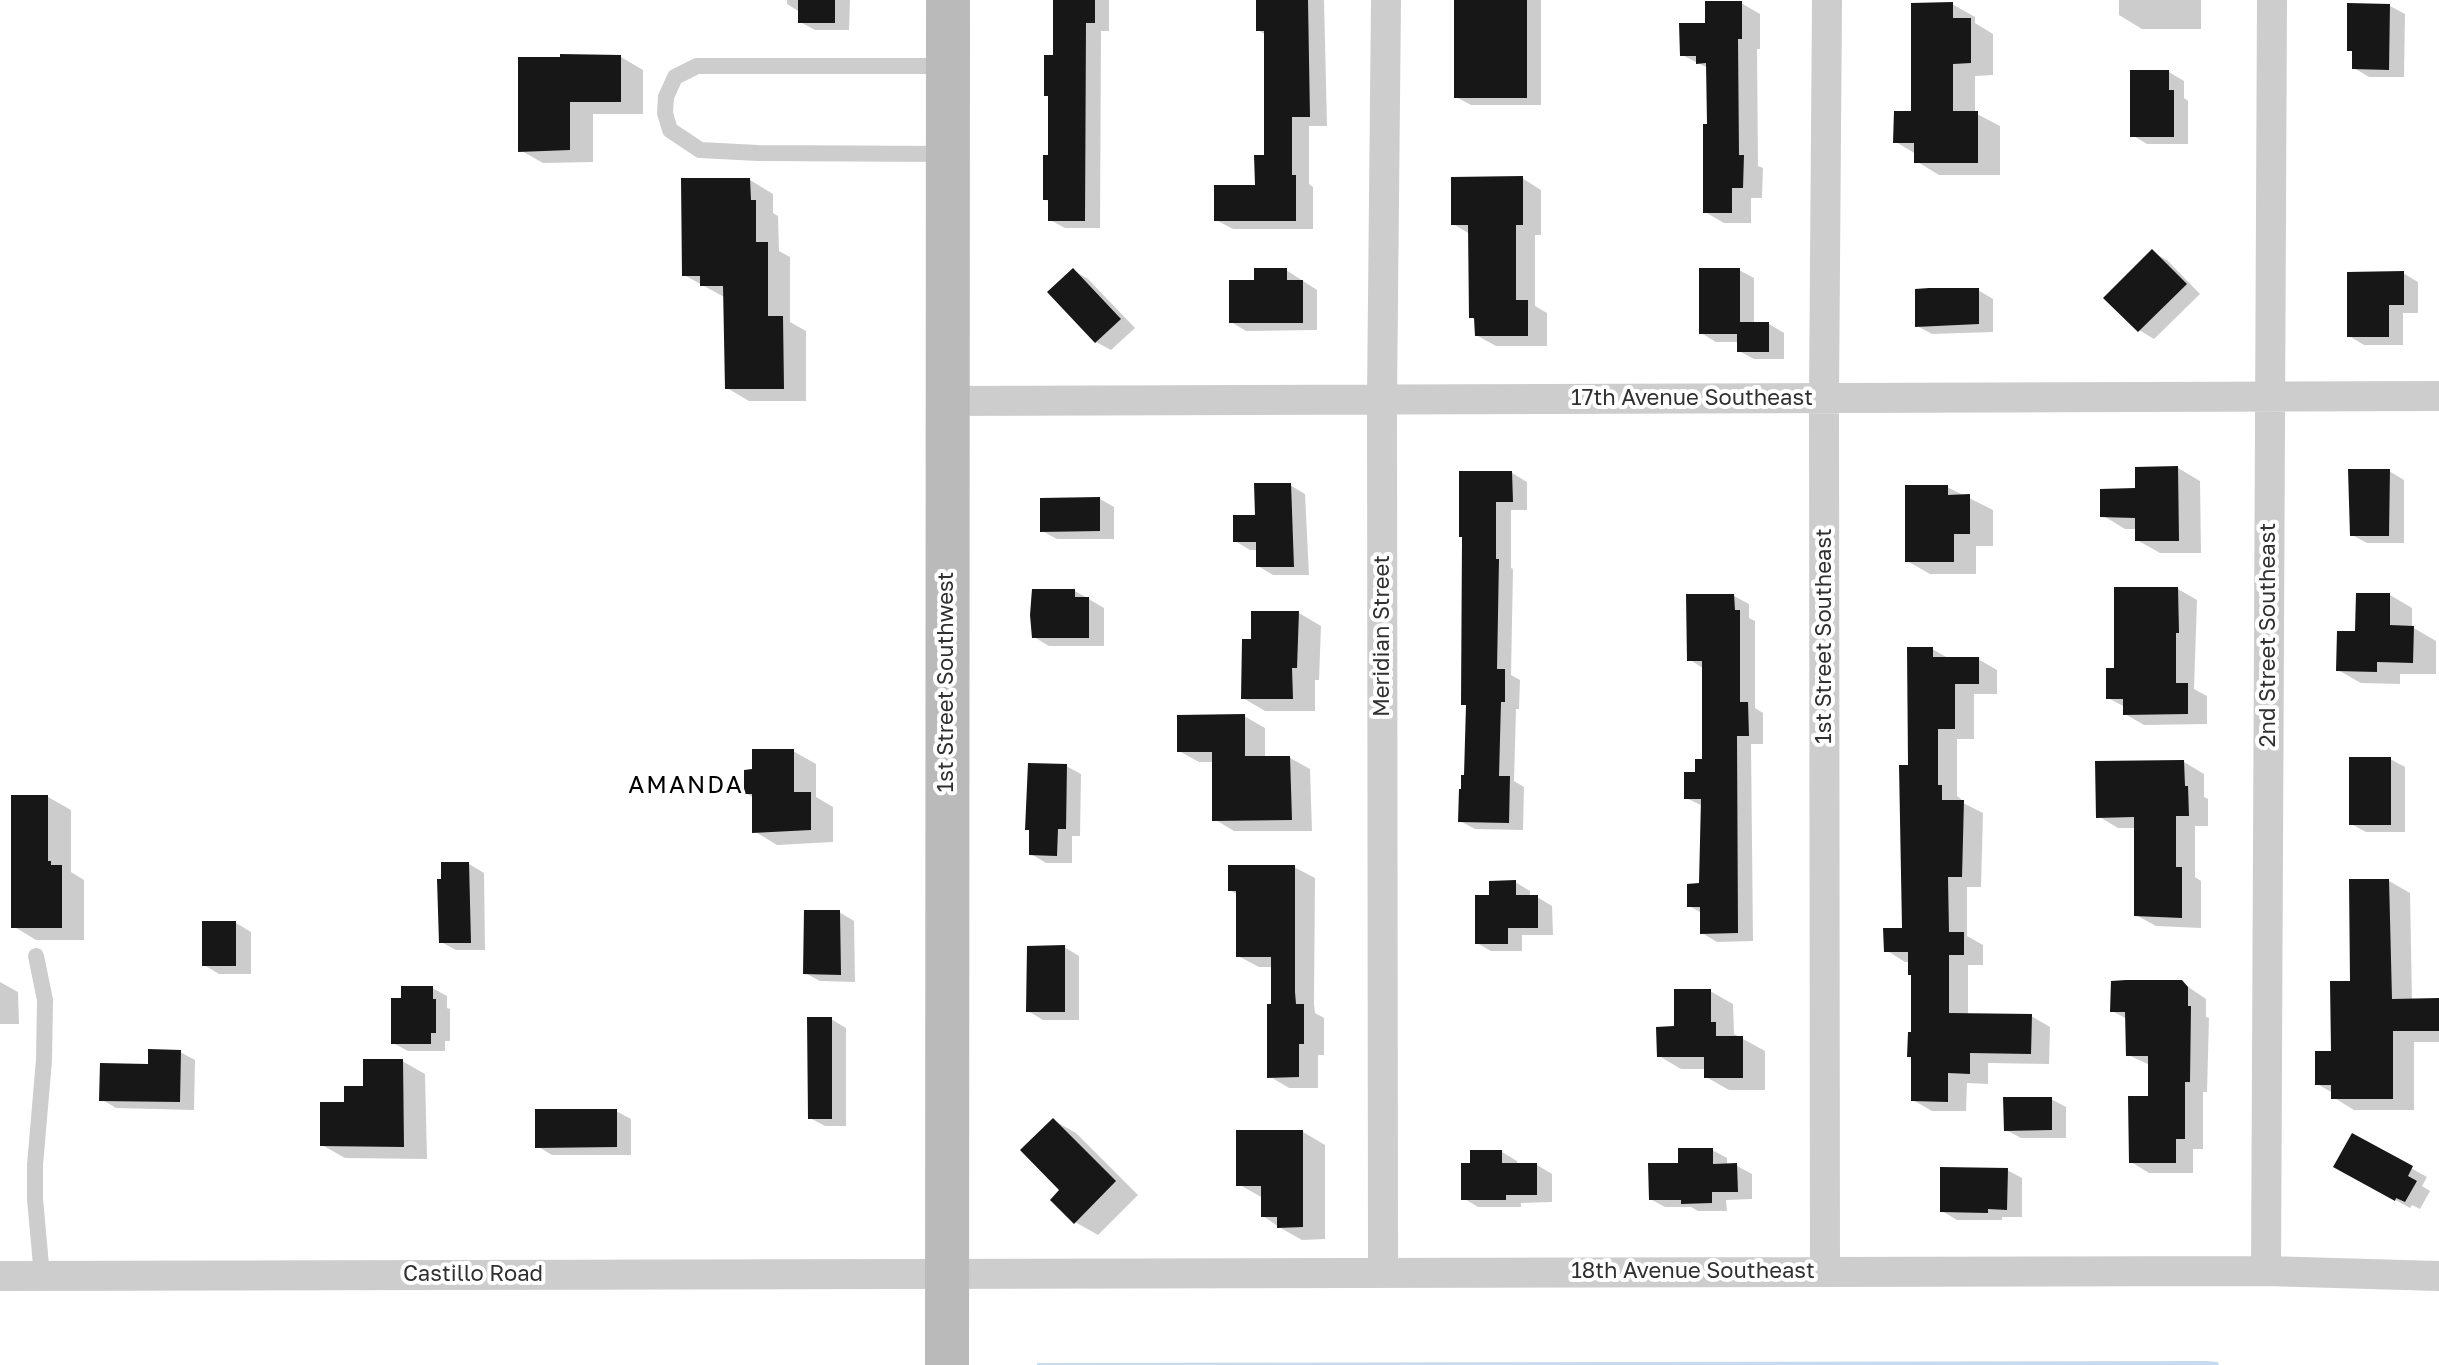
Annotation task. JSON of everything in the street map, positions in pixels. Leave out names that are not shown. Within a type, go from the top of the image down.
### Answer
[{"type":"street","name":"1st Street Southwest","points":[[947,1365],[948,0]]},
{"type":"street","name":"Meridian Street","points":[[1383,1272],[1382,399],[1386,0]]},
{"type":"street","name":"1st Street Southeast","points":[[1825,1271],[1827,0]]},
{"type":"street","name":"2nd Street Southeast","points":[[2266,1271],[2272,0]]},
{"type":"street","name":"17th Avenue Southeast","points":[[946,401],[2439,396]]},
{"type":"street","name":"18th Avenue Southeast","points":[[947,1273],[2266,1271],[2439,1276]]},
{"type":"street","name":"Castillo Road","points":[[0,1276],[947,1273]]},
{"type":"lane","points":[[947,66],[697,66],[675,77],[666,97],[665,113],[670,130],[700,150],[947,154]]},
{"type":"lane","points":[[36,956],[45,1000],[44,1060],[35,1165],[42,1276]]},
{"type":"water","points":[[2218,1362],[2219,1365],[1037,1365],[1037,1363]]},
{"type":"building","points":[[798,0],[835,0],[835,23],[798,23]]},
{"type":"building","points":[[1053,0],[1095,0],[1095,23],[1086,23],[1085,221],[1048,221],[1048,200],[1043,200],[1043,155],[1048,155],[1044,55],[1053,55]]},
{"type":"building","points":[[1256,0],[1308,0],[1310,117],[1292,117],[1296,221],[1214,221],[1214,185],[1255,185],[1254,155],[1264,155],[1264,31],[1256,31]]},
{"type":"building","points":[[1454,0],[1527,0],[1527,98],[1454,98]]},
{"type":"building","points":[[1705,1],[1742,1],[1742,39],[1738,39],[1739,155],[1744,155],[1743,188],[1732,188],[1732,213],[1703,213],[1706,63],[1696,64],[1696,56],[1680,56],[1679,23],[1705,23]]},
{"type":"building","points":[[1953,2],[1953,18],[1971,18],[1971,63],[1953,64],[1953,111],[1978,111],[1978,163],[1914,163],[1914,143],[1893,143],[1894,111],[1911,111],[1911,3]]},
{"type":"building","points":[[2347,3],[2390,4],[2389,70],[2352,69],[2352,51],[2347,51]]},
{"type":"building","points":[[560,54],[621,55],[621,102],[570,102],[570,150],[518,152],[518,57],[560,57]]},
{"type":"building","points":[[2130,70],[2169,70],[2169,90],[2174,90],[2174,137],[2130,137]]},
{"type":"building","points":[[1523,176],[1523,225],[1516,225],[1516,300],[1528,300],[1528,336],[1475,336],[1474,318],[1469,318],[1468,225],[1451,225],[1451,177]]},
{"type":"building","points":[[681,178],[750,178],[751,200],[756,200],[756,242],[768,242],[768,316],[783,316],[784,389],[725,389],[723,286],[700,286],[700,276],[682,276]]},
{"type":"building","points":[[2152,249],[2187,284],[2138,332],[2103,298]]},
{"type":"building","points":[[1073,268],[1121,319],[1095,343],[1047,292]]},
{"type":"building","points":[[1254,268],[1287,268],[1287,280],[1303,280],[1303,323],[1229,323],[1229,280],[1254,280]]},
{"type":"building","points":[[1699,268],[1740,268],[1740,322],[1769,322],[1769,352],[1737,352],[1737,334],[1699,334]]},
{"type":"building","points":[[2404,271],[2404,305],[2389,305],[2389,337],[2347,337],[2347,272]]},
{"type":"building","points":[[1979,288],[1979,324],[1915,327],[1915,289]]},
{"type":"building","points":[[2178,466],[2179,541],[2135,541],[2135,518],[2100,517],[2100,489],[2135,488],[2135,467]]},
{"type":"building","points":[[2348,469],[2390,469],[2389,536],[2350,536]]},
{"type":"building","points":[[1459,471],[1512,471],[1513,502],[1496,502],[1496,559],[1499,559],[1497,669],[1505,669],[1499,776],[1510,776],[1509,823],[1458,822],[1459,789],[1461,775],[1464,775],[1466,705],[1461,705],[1462,537],[1459,537]]},
{"type":"building","points":[[1254,483],[1291,483],[1294,567],[1256,567],[1256,542],[1233,542],[1233,515],[1255,515]]},
{"type":"building","points":[[1905,485],[1948,485],[1948,495],[1970,494],[1970,534],[1954,534],[1954,562],[1905,562]]},
{"type":"building","points":[[1100,497],[1100,531],[1040,532],[1040,498]]},
{"type":"building","points":[[2114,587],[2178,587],[2176,683],[2188,683],[2188,714],[2123,715],[2123,699],[2106,699],[2106,668],[2114,668]]},
{"type":"building","points":[[1032,589],[1075,589],[1075,597],[1089,597],[1089,638],[1032,638]]},
{"type":"building","points":[[2356,593],[2390,593],[2390,625],[2414,626],[2413,663],[2377,662],[2377,672],[2336,671],[2337,631],[2355,631]]},
{"type":"building","points":[[1686,594],[1734,594],[1735,610],[1740,610],[1740,702],[1748,702],[1749,736],[1737,736],[1738,933],[1700,934],[1700,907],[1687,907],[1687,884],[1699,883],[1701,799],[1684,799],[1684,772],[1695,772],[1695,759],[1702,759],[1702,661],[1687,661]]},
{"type":"building","points":[[1251,611],[1299,611],[1297,668],[1292,668],[1293,699],[1241,699],[1242,639],[1251,639]]},
{"type":"building","points":[[1907,647],[1933,647],[1933,657],[1979,657],[1979,684],[1955,684],[1955,729],[1938,729],[1938,785],[1942,785],[1942,800],[1964,800],[1962,877],[1948,877],[1949,932],[1964,932],[1964,955],[1949,955],[1949,1013],[2032,1014],[2031,1054],[1970,1053],[1970,1074],[1948,1073],[1948,1102],[1911,1101],[1911,1057],[1907,1057],[1908,1032],[1911,1032],[1908,952],[1884,952],[1883,928],[1902,928],[1899,765],[1908,765]]},
{"type":"building","points":[[1245,714],[1245,756],[1290,756],[1292,820],[1212,821],[1212,752],[1177,752],[1177,715]]},
{"type":"building","points":[[752,749],[794,749],[794,792],[811,792],[811,830],[752,833],[752,794],[744,794],[744,770],[752,769]]},
{"type":"building","points":[[2349,757],[2391,757],[2391,825],[2349,825]]},
{"type":"building","points":[[2184,760],[2189,816],[2176,816],[2176,867],[2182,867],[2182,918],[2134,916],[2134,817],[2096,818],[2095,761]]},
{"type":"building","points":[[1028,763],[1067,764],[1066,829],[1058,829],[1057,856],[1029,855],[1029,830],[1025,830]]},
{"type":"building","points":[[11,795],[48,795],[48,861],[51,865],[62,865],[62,928],[11,928]]},
{"type":"building","points":[[441,862],[469,862],[471,943],[439,943],[437,879],[441,879]]},
{"type":"building","points":[[1228,865],[1295,865],[1295,992],[1296,1004],[1304,1004],[1304,1044],[1299,1044],[1299,1077],[1267,1078],[1267,1004],[1271,1004],[1271,957],[1236,957],[1236,891],[1228,891]]},
{"type":"building","points":[[2349,879],[2389,879],[2392,999],[2439,998],[2439,1031],[2393,1031],[2393,1099],[2331,1099],[2331,1085],[2315,1085],[2315,1051],[2331,1051],[2330,981],[2350,981]]},
{"type":"building","points":[[1516,880],[1516,895],[1538,895],[1538,928],[1508,928],[1508,944],[1475,944],[1475,895],[1489,895],[1489,881]]},
{"type":"building","points":[[804,910],[840,910],[841,975],[803,974]]},
{"type":"building","points":[[202,921],[236,921],[236,966],[202,966]]},
{"type":"building","points":[[1065,945],[1065,1012],[1026,1012],[1027,946]]},
{"type":"building","points":[[2182,980],[2188,987],[2188,1006],[2191,1006],[2190,1082],[2185,1082],[2185,1139],[2176,1139],[2176,1163],[2129,1163],[2128,1096],[2148,1096],[2148,1056],[2126,1056],[2125,1012],[2110,1012],[2111,981]]},
{"type":"building","points":[[401,986],[433,986],[436,1033],[431,1033],[431,1044],[391,1044],[391,998],[401,998]]},
{"type":"building","points":[[1674,989],[1711,989],[1711,1022],[1716,1022],[1716,1036],[1743,1036],[1743,1078],[1704,1078],[1704,1057],[1657,1057],[1656,1027],[1674,1026]]},
{"type":"building","points":[[807,1017],[832,1017],[832,1119],[808,1119]]},
{"type":"building","points":[[148,1049],[181,1050],[180,1102],[99,1101],[100,1063],[148,1064]]},
{"type":"building","points":[[363,1059],[403,1059],[404,1147],[320,1146],[320,1102],[344,1102],[344,1086],[363,1086]]},
{"type":"building","points":[[2003,1097],[2052,1097],[2052,1130],[2004,1131]]},
{"type":"building","points":[[535,1109],[617,1109],[617,1147],[535,1148]]},
{"type":"building","points":[[1053,1118],[1116,1181],[1074,1224],[1050,1200],[1059,1190],[1020,1150]]},
{"type":"building","points":[[1236,1130],[1303,1130],[1303,1227],[1277,1228],[1277,1217],[1261,1217],[1261,1186],[1236,1186]]},
{"type":"building","points":[[2352,1133],[2413,1166],[2408,1176],[2417,1181],[2405,1202],[2396,1198],[2395,1201],[2333,1167]]},
{"type":"building","points":[[1678,1148],[1713,1148],[1713,1164],[1737,1163],[1738,1192],[1712,1192],[1712,1203],[1681,1204],[1681,1200],[1649,1200],[1648,1163],[1678,1163]]},
{"type":"building","points":[[1470,1150],[1502,1150],[1502,1163],[1537,1163],[1537,1195],[1506,1195],[1506,1200],[1461,1200],[1461,1163],[1470,1163]]},
{"type":"building","points":[[1940,1167],[2008,1168],[2007,1210],[1988,1209],[1988,1213],[1940,1212]]},
{"type":"district","name":"AMANDA","points":[[686,785]]}]
